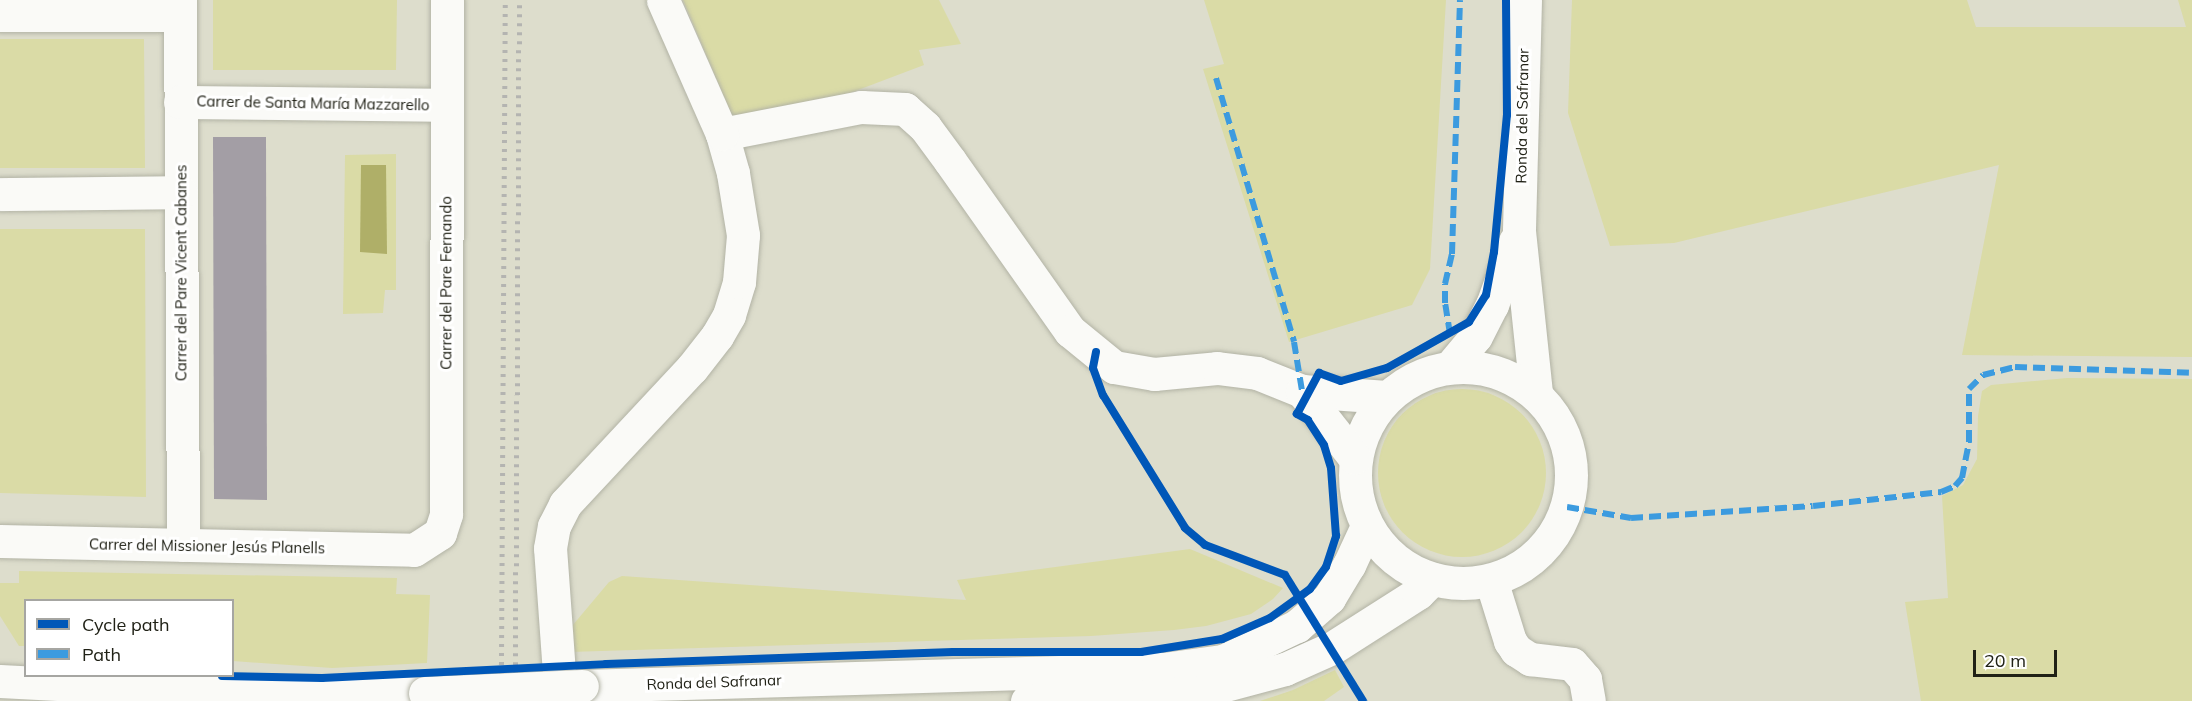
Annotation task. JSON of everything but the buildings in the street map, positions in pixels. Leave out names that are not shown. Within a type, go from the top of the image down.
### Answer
[{"type":"street","name":"Carrer del Pare Fernando","points":[[414,550],[440,533],[446,514],[447,0]]},
{"type":"street","points":[[572,693],[550,548],[554,526],[565,504],[692,368],[717,336],[729,315],[739,282],[743,235],[733,173],[722,134],[663,0]]},
{"type":"street","name":"Ronda del Safranar","points":[[1525,0],[1519,231],[1536,393]]},
{"type":"street","points":[[0,15],[180,8]]},
{"type":"street","name":"Carrer del Pare Vicent Cabanes","points":[[180,8],[183,545]]},
{"type":"street","name":"Carrer de Santa María Mazzarello","points":[[180,102],[445,105]]},
{"type":"street","points":[[722,134],[861,107],[905,109],[925,127],[1070,331],[1114,367],[1154,374],[1216,368],[1257,373],[1302,391],[1387,397]]},
{"type":"street","points":[[0,194],[181,192]]},
{"type":"street","name":"Ronda del Safranar","points":[[1450,367],[1476,336],[1492,305],[1519,231]]},
{"type":"street","points":[[1450,367],[1481,368],[1510,376],[1536,393],[1556,417],[1569,446],[1572,476],[1568,507],[1556,532],[1539,553],[1517,569],[1491,580],[1462,583],[1432,579],[1406,568],[1384,549],[1367,526],[1356,493],[1355,458],[1362,435],[1372,415],[1387,397],[1416,377],[1450,367]]},
{"type":"street","points":[[1302,391],[1355,458]]},
{"type":"street","name":"Ronda del Safranar","points":[[0,681],[283,696],[572,693],[1162,669],[1223,661],[1297,626],[1329,598],[1349,565],[1367,526]]},
{"type":"street","name":"Carrer del Missioner Jesús Planells","points":[[0,541],[414,550]]},
{"type":"street","points":[[1027,701],[1122,698],[1199,692],[1285,669],[1332,648],[1418,593],[1432,579]]},
{"type":"street","points":[[1491,580],[1510,641],[1516,650],[1530,658],[1572,664],[1585,679],[1590,701]]},
{"type":"green space","points":[[213,0],[397,0],[396,70],[213,70]]},
{"type":"green space","points":[[683,0],[939,0],[961,44],[919,50],[924,65],[829,101],[732,116]]},
{"type":"green space","points":[[1204,0],[1446,0],[1430,269],[1412,305],[1289,342],[1203,69],[1224,64]]},
{"type":"green space","points":[[1572,0],[1967,0],[1976,27],[2186,27],[2178,0],[2192,0],[2192,357],[1962,355],[1999,165],[1674,243],[1610,246],[1568,113]]},
{"type":"green space","points":[[0,39],[144,39],[145,168],[0,168]]},
{"type":"green space","points":[[396,154],[396,290],[385,290],[383,313],[343,314],[345,155]]},
{"type":"green space","points":[[0,229],[145,229],[146,497],[0,493]]},
{"type":"green space","points":[[2067,378],[2192,379],[2192,701],[1921,701],[1905,602],[1948,598],[1942,496],[1963,485],[1977,459],[1978,416],[1982,391],[1991,385]]},
{"type":"green space","points":[[1462,389],[1494,396],[1521,414],[1539,441],[1546,473],[1539,505],[1521,532],[1494,550],[1462,557],[1430,550],[1403,532],[1385,505],[1378,473],[1385,441],[1403,414],[1430,396]]},
{"type":"green space","points":[[1190,549],[1283,588],[1273,599],[1251,614],[1206,626],[1174,630],[1091,636],[569,652],[567,632],[609,582],[622,576],[966,600],[957,580]]},
{"type":"green space","points":[[19,571],[397,578],[396,594],[430,595],[427,663],[332,668],[234,661],[234,599],[24,599],[24,646],[19,646],[0,616],[0,583],[19,583]]},
{"type":"green space","points":[[1335,670],[1344,687],[1324,701],[1260,701],[1293,690]]},
{"type":"shaded area","points":[[361,165],[386,165],[387,254],[360,252]]},
{"type":"railway","points":[[501,701],[505,0]]},
{"type":"railway","points":[[515,701],[519,0]]},
{"type":"marked path","points":[[1450,334],[1445,303],[1445,284],[1452,254],[1460,0]]},
{"type":"marked path","points":[[1216,78],[1294,342],[1302,391]]},
{"type":"marked path","points":[[1567,507],[1631,518],[1813,506],[1941,492],[1955,486],[1962,478],[1969,442],[1969,389],[1983,375],[2015,367],[2192,373]]},
{"type":"cycle path","points":[[234,676],[322,678],[606,664],[953,652],[1141,652],[1222,639],[1270,618],[1310,589],[1326,567],[1336,536],[1331,468],[1324,445],[1308,420],[1297,414],[1319,373],[1341,381],[1387,368],[1469,322],[1486,295],[1494,252],[1507,115],[1506,0]]},
{"type":"cycle path","points":[[1096,352],[1093,368],[1103,395],[1185,528],[1205,545],[1285,575],[1363,701]]}]
